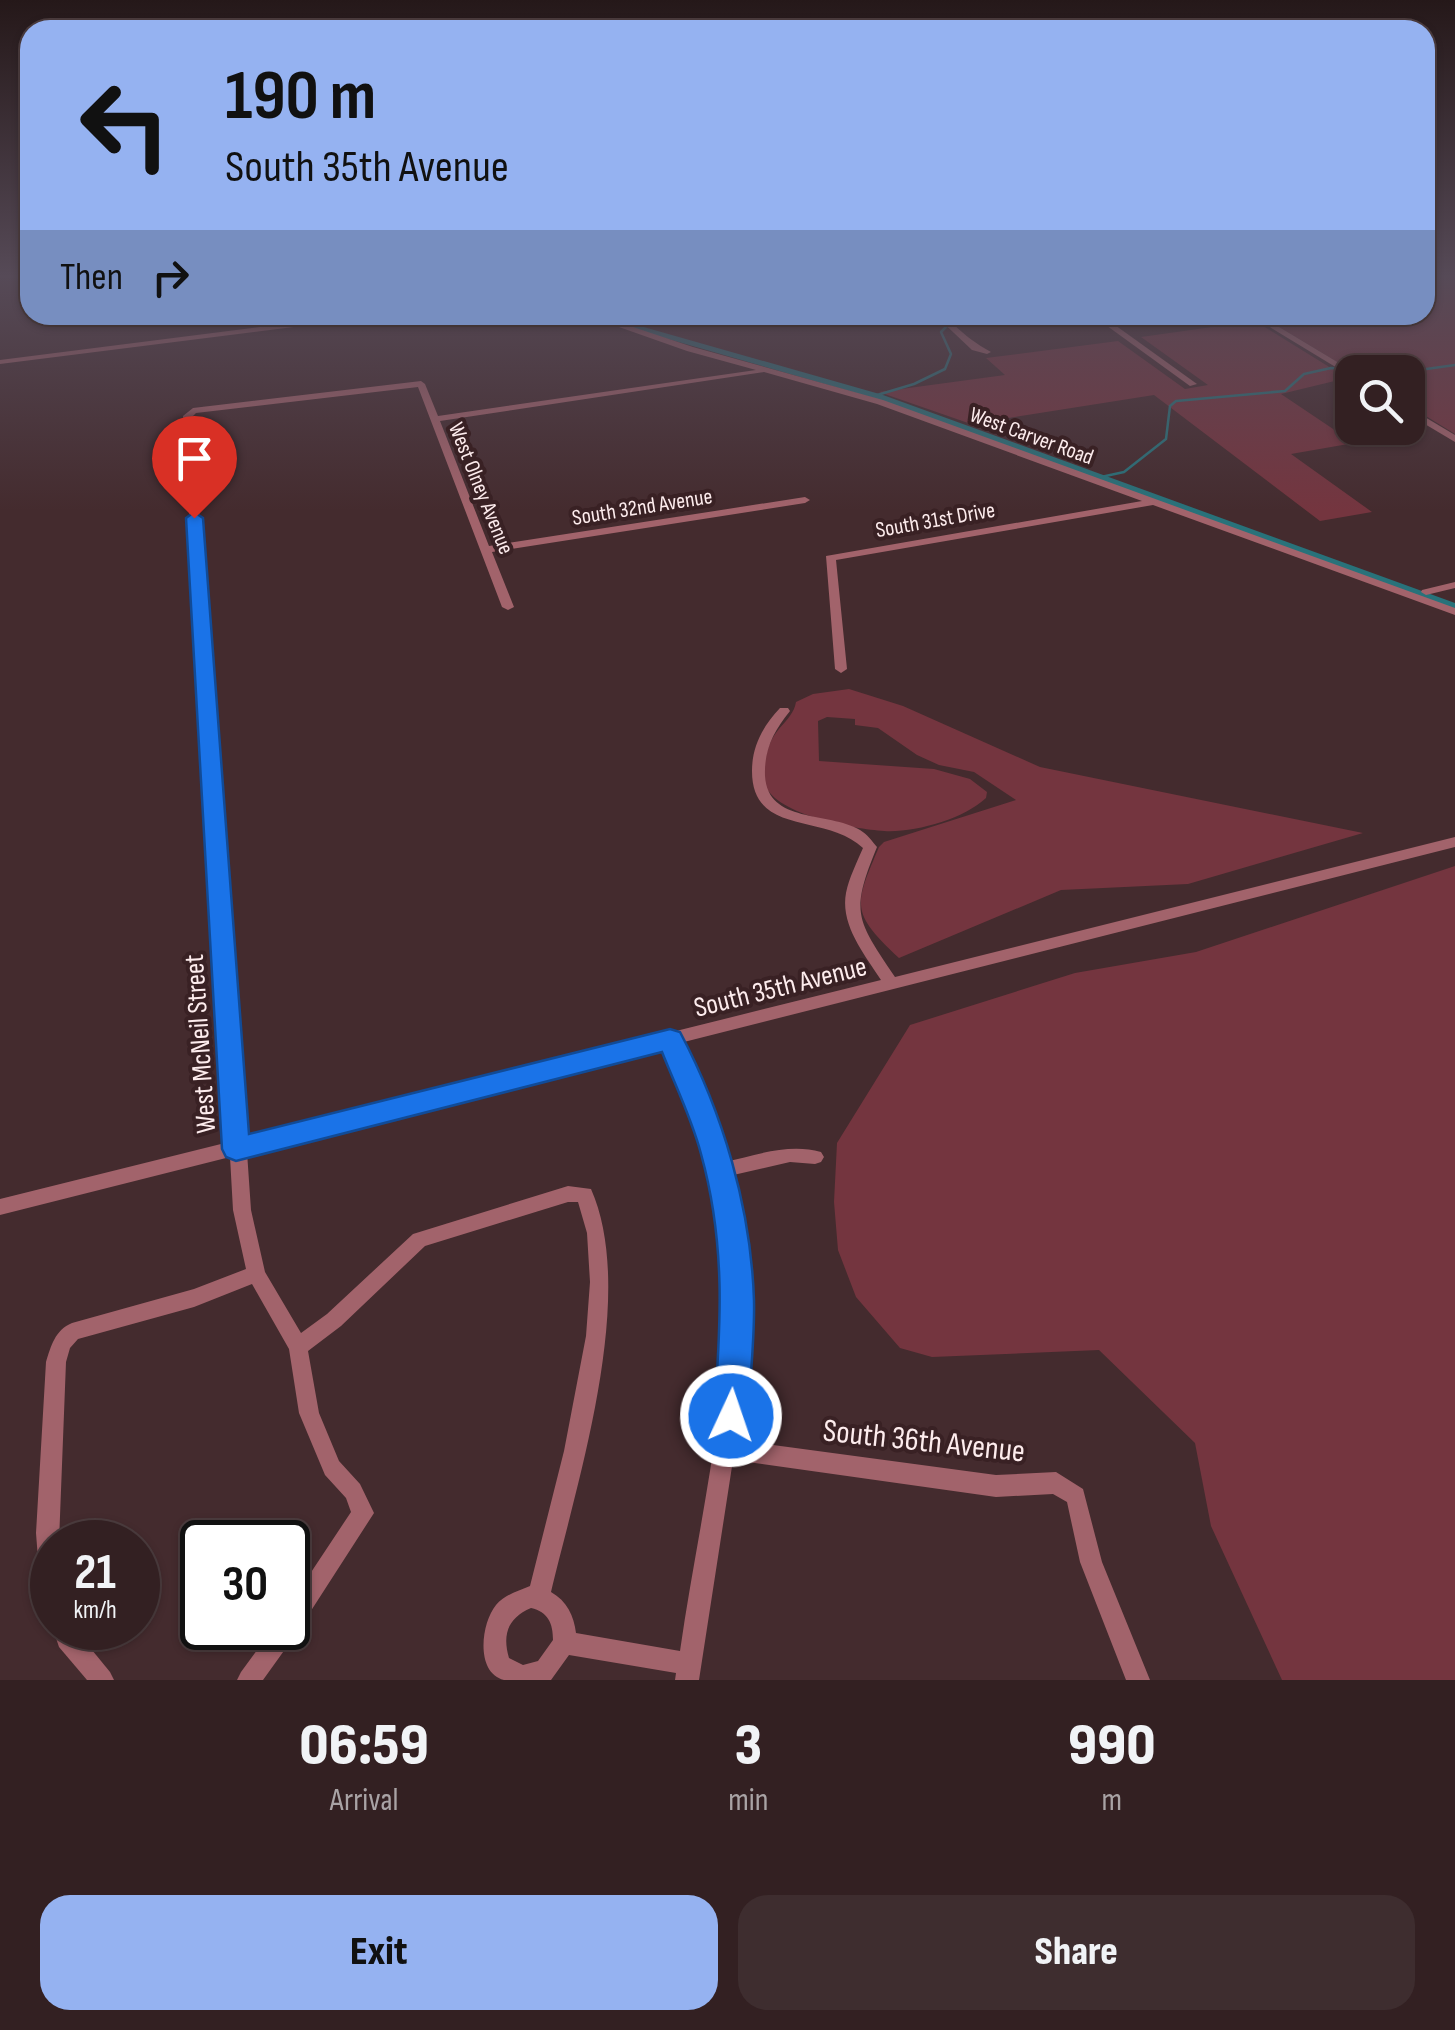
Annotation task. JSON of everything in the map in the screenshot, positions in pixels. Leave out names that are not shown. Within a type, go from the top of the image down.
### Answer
[{"type":"street","points":[[0,362],[60,354]]},
{"type":"street","name":"West Carver Road","points":[[714,354],[880,402],[1455,612]]},
{"type":"street","points":[[1152,354],[1194,384]]},
{"type":"street","points":[[432,418],[766,371]]},
{"type":"street","name":"West Olney Avenue","points":[[421,384],[508,607]]},
{"type":"street","name":"West McNeil Street","points":[[310,1592],[363,1513],[353,1492],[332,1468],[309,1413],[298,1346],[256,1274],[242,1210],[186,416],[192,411],[421,384]]},
{"type":"street","points":[[1425,420],[1455,439]]},
{"type":"street","name":"South 32nd Avenue","points":[[485,550],[806,500]]},
{"type":"street","name":"South 31st Drive","points":[[841,669],[830,558],[1156,502]]},
{"type":"street","points":[[1426,592],[1455,585]]},
{"type":"street","points":[[784,711],[770,725],[760,744],[756,775],[760,794],[785,815],[850,828],[861,835],[870,848],[852,894],[854,915],[892,984]]},
{"type":"street","name":"South 35th Avenue","points":[[0,1206],[1455,842]]},
{"type":"street","points":[[564,1644],[688,1672],[726,1449],[738,1300],[720,1171],[670,1040]]},
{"type":"street","points":[[720,1171],[790,1155],[814,1157]]},
{"type":"street","points":[[298,1346],[334,1320],[418,1240],[568,1194],[585,1194],[596,1216],[599,1292],[590,1378],[538,1598]]},
{"type":"street","points":[[48,1520],[56,1362],[62,1343],[72,1332],[194,1298],[256,1274]]},
{"type":"street","name":"South 36th Avenue","points":[[726,1449],[996,1486],[1056,1483],[1076,1496],[1091,1562],[1138,1680]]},
{"type":"street","points":[[538,1598],[560,1613],[564,1644],[545,1670],[521,1678],[510,1674],[495,1655],[494,1628],[508,1606],[538,1598]]},
{"type":"street","points":[[77,1650],[102,1680]]},
{"type":"street","name":"West McNeil Street","points":[[249,1680],[271,1650]]},
{"type":"shaded area","points":[[1014,354],[1137,354],[1185,389],[1208,385],[1165,354],[1309,354],[1335,371],[1335,381],[1281,394],[1335,430],[1335,445],[1343,445],[1291,454],[1372,512],[1320,521],[1154,395],[971,424],[879,392],[1005,375],[986,358]]},
{"type":"shaded area","points":[[1325,354],[1455,354],[1455,434],[1425,415],[1425,355],[1335,355],[1335,361]]},
{"type":"shaded area","points":[[849,689],[903,706],[1040,767],[1363,833],[1188,884],[1061,890],[899,958],[872,930],[861,907],[861,896],[879,847],[884,842],[1016,800],[974,772],[939,765],[917,755],[878,728],[855,725],[855,719],[827,717],[818,721],[819,761],[934,769],[970,779],[987,792],[986,798],[952,818],[896,831],[836,823],[784,805],[772,796],[764,782],[771,741],[796,702],[813,694]]},
{"type":"shaded area","points":[[1455,866],[1455,1680],[1282,1680],[1211,1526],[1195,1443],[1099,1350],[932,1357],[900,1348],[856,1297],[838,1250],[834,1202],[837,1143],[910,1025],[1075,973],[1196,952]]},
{"type":"waterway","points":[[732,354],[880,397],[1455,606]]},
{"type":"waterway","points":[[874,396],[914,384],[945,369],[951,354]]},
{"type":"waterway","points":[[1101,477],[1124,472],[1166,439],[1170,406],[1176,401],[1285,391],[1304,374],[1331,368],[1405,372],[1455,365]]},
{"type":"route","points":[[194,518],[236,1149],[670,1040],[715,1151],[728,1207],[738,1300],[731,1416]]}]
